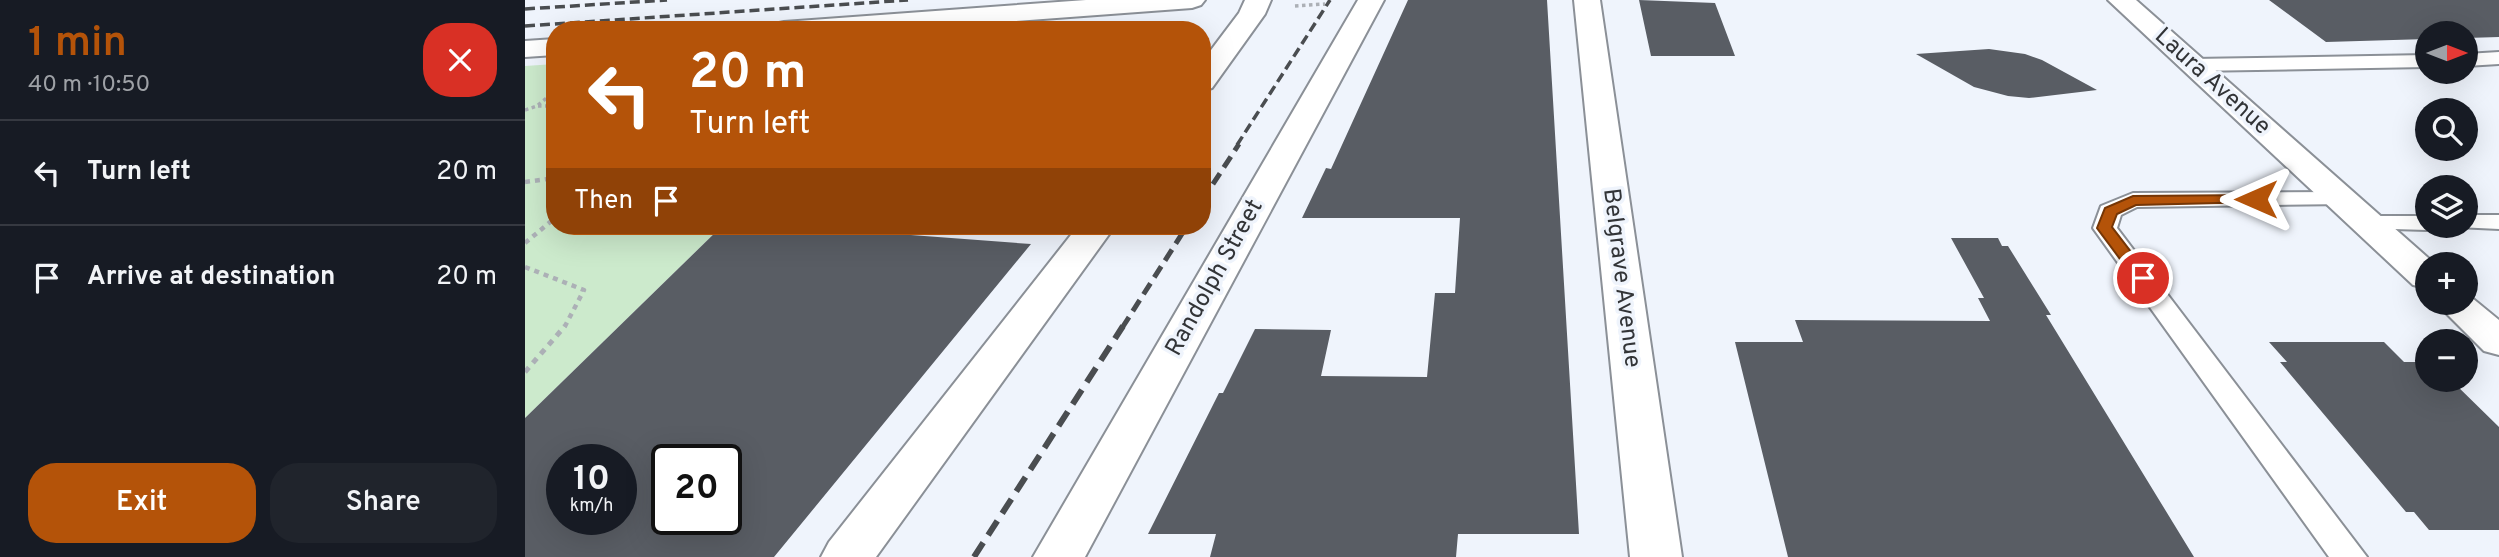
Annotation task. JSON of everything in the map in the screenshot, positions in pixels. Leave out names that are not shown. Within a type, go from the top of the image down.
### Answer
[{"type":"street","points":[[906,21],[1192,0]]},
{"type":"street","points":[[1211,70],[1252,14],[1258,0]]},
{"type":"street","name":"Randolph Street","points":[[1059,557],[1371,0]]},
{"type":"street","name":"Belgrave Avenue","points":[[1587,0],[1656,557]]},
{"type":"street","name":"Laura Avenue","points":[[2121,0],[2415,266]]},
{"type":"street","points":[[525,49],[546,48]]},
{"type":"street","points":[[847,557],[1090,235]]},
{"type":"street","points":[[2469,315],[2499,342]]},
{"type":"lane","points":[[2478,59],[2499,58]]},
{"type":"lane","points":[[2193,65],[2415,61]]},
{"type":"lane","points":[[2339,199],[2133,200],[2110,211],[2105,228],[2349,557]]},
{"type":"lane","points":[[2478,222],[2499,222]]},
{"type":"lane","points":[[2368,223],[2415,223]]},
{"type":"path","points":[[1292,7],[1328,4]]},
{"type":"path","points":[[537,106],[546,98]]},
{"type":"path","points":[[525,110],[546,106]]},
{"type":"path","points":[[525,182],[546,179]]},
{"type":"path","points":[[525,243],[546,226]]},
{"type":"path","points":[[525,267],[585,290],[567,324],[525,372]]},
{"type":"green space","points":[[546,65],[546,235],[713,235],[525,418],[525,66]]},
{"type":"building","points":[[1408,0],[1547,0],[1579,534],[1458,534],[1456,557],[1210,557],[1216,534],[1148,534],[1219,393],[1223,393],[1255,329],[1331,330],[1321,376],[1427,377],[1435,293],[1455,293],[1460,218],[1302,218],[1326,168],[1331,169]]},
{"type":"building","points":[[1639,0],[1715,3],[1735,56],[1651,56]]},
{"type":"building","points":[[2269,0],[2499,0],[2499,37],[2478,38],[2478,21],[2415,21],[2415,39],[2326,42]]},
{"type":"building","points":[[1989,49],[2025,54],[2042,60],[2097,90],[2029,98],[2008,96],[1974,87],[1916,54]]},
{"type":"building","points":[[713,235],[911,235],[1031,244],[774,557],[525,557],[525,418]]},
{"type":"building","points":[[1951,238],[1998,238],[2002,246],[2008,246],[2051,315],[2046,315],[2194,557],[1788,557],[1735,342],[1803,342],[1795,320],[1990,321],[1978,298],[1984,298]]},
{"type":"building","points":[[2269,342],[2384,342],[2404,362],[2415,362],[2415,392],[2463,392],[2499,427],[2499,530],[2429,530],[2414,512],[2406,512],[2280,362],[2287,362]]},
{"type":"railway","points":[[525,9],[667,0]]},
{"type":"railway","points":[[599,21],[908,0]]},
{"type":"railway","points":[[1237,145],[1330,0]]},
{"type":"railway","points":[[525,26],[546,25]]},
{"type":"railway","points":[[1211,187],[1239,144]]},
{"type":"railway","points":[[1122,328],[1181,235]]},
{"type":"railway","points":[[974,557],[1123,326]]},
{"type":"route","points":[[2143,278],[2105,228],[2110,211],[2133,200],[2256,199]]}]
